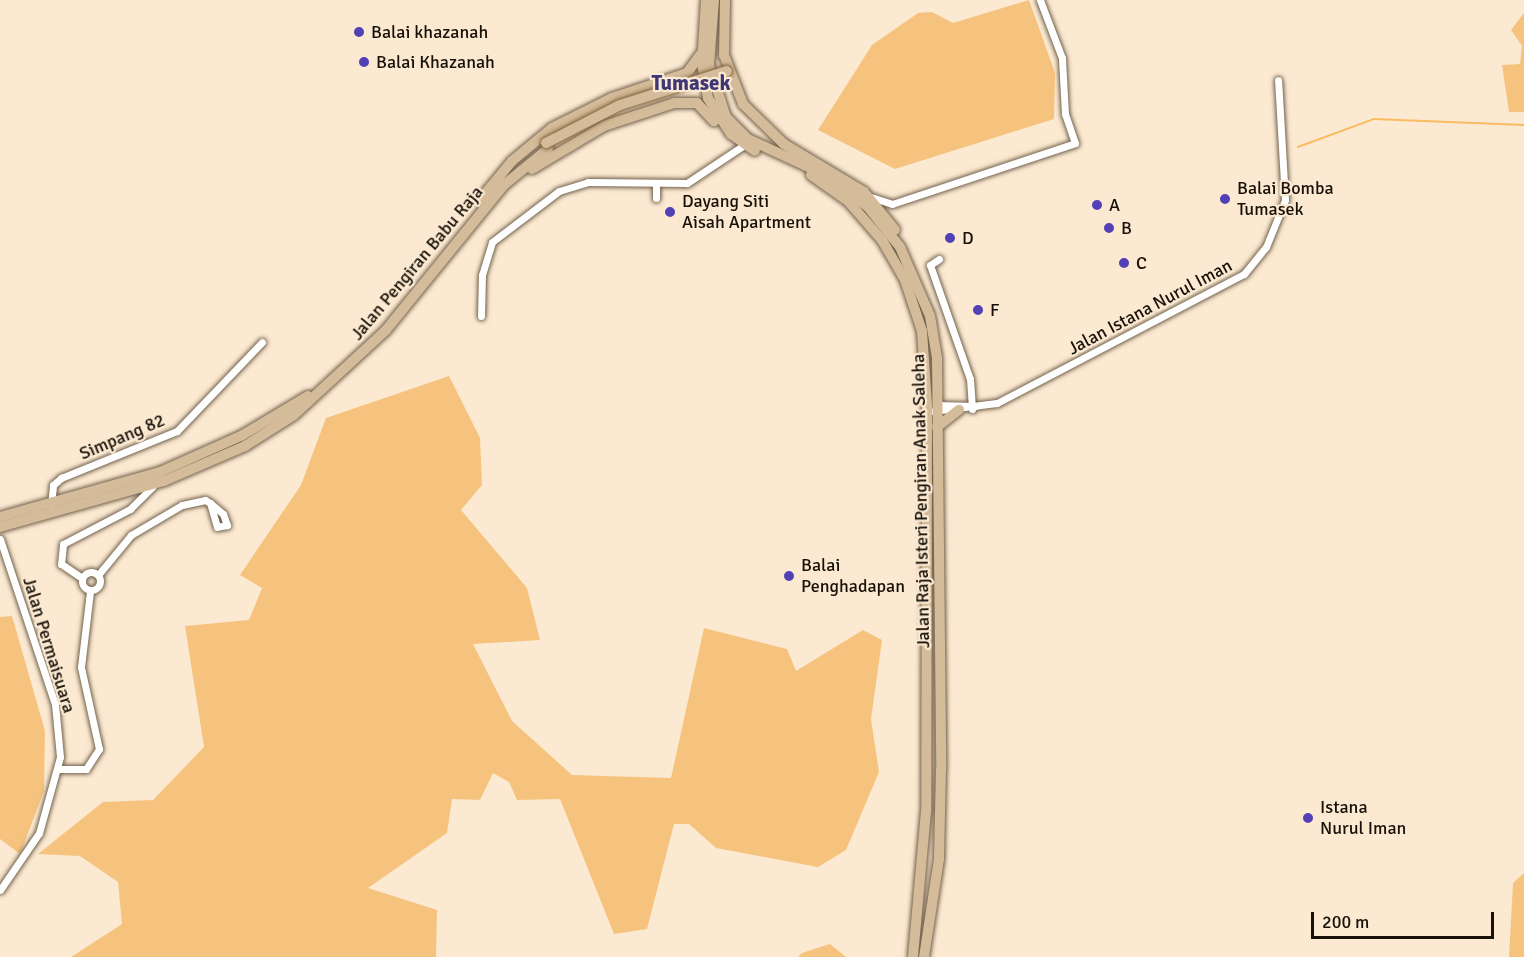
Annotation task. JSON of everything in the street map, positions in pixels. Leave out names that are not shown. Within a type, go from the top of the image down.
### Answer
[{"type":"main road","name":"Jalan Raja Isteri Pengiran Anak Saleha","points":[[706,0],[702,53],[708,98],[731,134],[744,145],[828,185],[886,246],[905,280],[922,331],[937,427],[940,837],[924,957]]},
{"type":"main road","name":"Jalan Raja Isteri Pengiran Anak Saleha","points":[[714,0],[709,65],[726,117],[748,139],[828,177],[855,196],[909,263],[930,316],[937,392],[925,864],[913,957]]},
{"type":"main road","points":[[725,0],[729,75],[766,130],[865,193],[885,215],[909,263]]},
{"type":"main road","points":[[671,79],[692,69],[702,53]]},
{"type":"main road","name":"Jalan Pengiran Babu Raja","points":[[483,202],[399,314],[330,385],[245,446],[123,495],[0,527],[0,518],[51,505],[199,456],[310,395],[383,327],[483,202],[547,146],[620,105],[729,75]]},
{"type":"main road","points":[[685,76],[694,85],[689,96],[582,138],[483,202],[512,161],[552,128],[612,98],[671,79],[685,76]]},
{"type":"main road","points":[[674,103],[698,103],[731,134]]},
{"type":"main road","points":[[937,427],[959,410]]},
{"type":"street","points":[[885,215],[892,204],[1075,143],[1065,114],[1062,58],[1040,0]]},
{"type":"street","name":"Jalan Istana Nurul Iman","points":[[935,407],[981,408],[1223,287],[1253,265],[1274,231],[1285,200],[1278,80]]},
{"type":"street","points":[[481,316],[486,256],[492,242],[518,219],[573,185],[656,187],[700,177],[744,145]]},
{"type":"street","points":[[656,187],[656,198]]},
{"type":"street","points":[[865,193],[892,204]]},
{"type":"street","points":[[939,259],[930,265],[970,380],[972,407]]},
{"type":"street","name":"Simpang 82","points":[[51,505],[53,485],[61,478],[177,431],[262,342]]},
{"type":"street","name":"Jalan Istana Nurul Iman","points":[[935,407],[959,410],[972,407]]},
{"type":"street","points":[[60,768],[86,769],[99,749],[81,667],[90,591],[82,578],[61,564],[63,544],[137,503],[160,482]]},
{"type":"street","points":[[123,495],[137,503]]},
{"type":"street","points":[[90,591],[100,586],[98,575],[131,535],[154,518],[192,502],[210,502]]},
{"type":"street","name":"Jalan Permaisuara","points":[[0,539],[55,704],[60,768],[39,833],[0,890]]},
{"type":"street","points":[[82,578],[89,572],[98,575]]},
{"type":"shaded area","points":[[1029,0],[1055,73],[1054,119],[895,169],[818,130],[872,45],[918,13],[932,12],[953,23]]},
{"type":"shaded area","points":[[1524,13],[1524,112],[1509,112],[1502,65],[1520,64],[1522,46],[1511,30]]},
{"type":"shaded area","points":[[449,376],[480,438],[482,485],[461,510],[527,588],[540,640],[473,644],[512,721],[572,775],[671,778],[704,628],[787,649],[796,671],[863,630],[882,640],[871,719],[879,772],[846,850],[818,867],[716,848],[689,824],[674,824],[647,929],[614,934],[560,799],[517,800],[509,782],[493,773],[480,800],[452,799],[447,833],[368,888],[437,910],[436,957],[71,957],[122,924],[118,882],[80,856],[38,854],[103,802],[153,800],[204,747],[185,626],[249,620],[262,588],[240,575],[301,485],[326,418]]},
{"type":"shaded area","points":[[12,616],[45,731],[44,791],[20,854],[0,839],[0,617]]},
{"type":"shaded area","points":[[1524,873],[1524,957],[1509,957],[1513,883]]},
{"type":"shaded area","points":[[830,944],[846,957],[798,957],[802,953]]},
{"type":"waterway","points":[[1298,147],[1374,119],[1524,125]]},
{"type":"place","name":"Balai khazanah","points":[[359,32]]},
{"type":"place","name":"Balai Khazanah","points":[[364,62]]},
{"type":"place","name":"Balai Bomba Tumasek","points":[[1225,199]]},
{"type":"place","name":"A","points":[[1097,205]]},
{"type":"place","name":"Dayang Siti Aisah Apartment","points":[[670,212]]},
{"type":"place","name":"B","points":[[1109,228]]},
{"type":"place","name":"D","points":[[950,238]]},
{"type":"place","name":"C","points":[[1124,263]]},
{"type":"place","name":"F","points":[[978,310]]},
{"type":"place","name":"Balai Penghadapan","points":[[789,576]]},
{"type":"place","name":"Istana Nurul Iman","points":[[1308,818]]},
{"type":"district","name":"Tumasek","points":[[691,83]]}]
